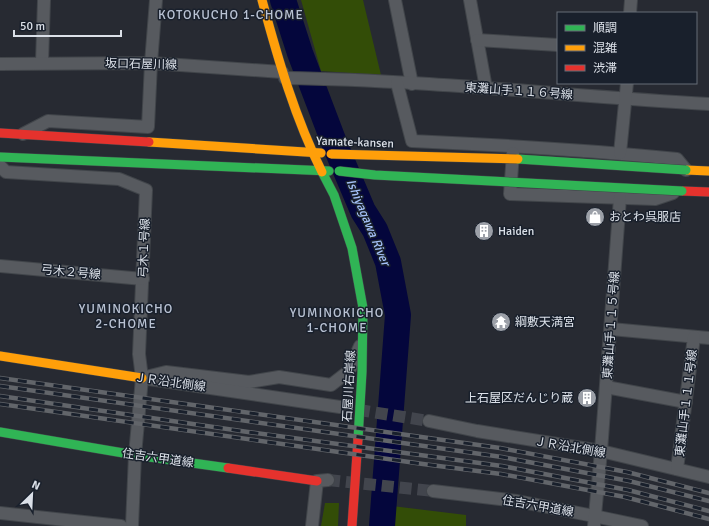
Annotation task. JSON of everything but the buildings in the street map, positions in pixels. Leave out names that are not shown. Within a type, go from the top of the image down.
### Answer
[{"type":"street","points":[[42,63],[44,0]]},
{"type":"street","points":[[21,134],[48,121],[148,126],[150,63],[156,0]]},
{"type":"street","name":"石屋川右岸線","points":[[262,0],[284,75],[312,152],[334,195],[352,248],[363,308],[362,372],[352,526]]},
{"type":"street","points":[[395,0],[412,84]]},
{"type":"street","points":[[470,0],[486,88]]},
{"type":"street","points":[[630,12],[631,0]]},
{"type":"street","points":[[477,40],[557,45]]},
{"type":"street","name":"坂口石屋川線","points":[[0,64],[150,63],[284,75],[300,79]]},
{"type":"street","name":"東灘山手１１６号線","points":[[300,79],[326,79],[486,88],[626,100],[709,104]]},
{"type":"street","points":[[397,83],[412,142],[513,146],[620,153],[677,159],[686,170]]},
{"type":"street","points":[[620,153],[627,84]]},
{"type":"street","name":"Yamate-kansen","points":[[0,133],[331,154],[513,159],[709,171]]},
{"type":"street","points":[[513,146],[510,194],[655,199],[682,190]]},
{"type":"street","points":[[0,157],[339,171],[375,175],[709,192]]},
{"type":"street","name":"弓木１号線","points":[[0,166],[6,172],[119,179],[146,190],[139,354],[142,378],[135,455],[132,526]]},
{"type":"street","name":"東灘山手１１５号線","points":[[594,521],[611,329],[620,198]]},
{"type":"street","name":"弓木２号線","points":[[0,266],[143,279]]},
{"type":"street","points":[[611,329],[709,338]]},
{"type":"street","name":"東灘山手１１１号線","points":[[677,469],[694,336]]},
{"type":"street","points":[[142,378],[166,372],[249,382],[279,376],[331,384],[349,371],[363,341]]},
{"type":"street","name":"ＪＲ沿北側線","points":[[0,356],[340,407]]},
{"type":"street","points":[[606,387],[686,402]]},
{"type":"street","name":"ＪＲ沿北側線","points":[[430,421],[477,431],[601,451],[709,477]]},
{"type":"street","name":"住吉六甲道線","points":[[0,432],[135,455],[323,480]]},
{"type":"street","points":[[312,526],[323,480]]},
{"type":"street","name":"住吉六甲道線","points":[[433,491],[517,502],[594,521],[642,526]]},
{"type":"street","points":[[0,513],[121,526]]},
{"type":"green space","points":[[301,0],[363,0],[381,75],[321,71]]},
{"type":"green space","points":[[325,503],[339,503],[338,526],[321,526]]},
{"type":"green space","points":[[392,506],[466,515],[466,526],[390,526]]},
{"type":"waterway","name":"Ishiyagawa River","points":[[283,0],[300,53],[335,145],[363,211],[375,230],[388,262],[398,315],[382,526]]},
{"type":"tunnel","points":[[340,407],[429,421]]},
{"type":"tunnel","points":[[328,480],[433,491]]},
{"type":"railway","points":[[0,378],[500,448],[627,472],[709,493]]},
{"type":"railway","points":[[0,386],[502,457],[629,481],[709,501]]},
{"type":"railway","points":[[0,396],[248,432],[502,466],[628,490],[709,511]]},
{"type":"railway","points":[[0,404],[501,474],[625,497],[709,519]]},
{"type":"traffic: fast","points":[[0,157],[329,171]]},
{"type":"traffic: fast","points":[[518,159],[686,170]]},
{"type":"traffic: fast","points":[[339,171],[375,175],[682,191]]},
{"type":"traffic: fast","points":[[322,172],[334,195],[352,248],[363,308],[362,372],[358,439]]},
{"type":"traffic: fast","points":[[0,432],[135,455],[228,468]]},
{"type":"traffic: slow","points":[[262,0],[295,109],[303,131],[322,172]]},
{"type":"traffic: slow","points":[[149,142],[321,153]]},
{"type":"traffic: slow","points":[[331,154],[518,159]]},
{"type":"traffic: slow","points":[[686,170],[709,171]]},
{"type":"traffic: slow","points":[[0,356],[142,378]]},
{"type":"traffic: jam","points":[[0,133],[149,142]]},
{"type":"traffic: jam","points":[[682,191],[709,192]]},
{"type":"traffic: jam","points":[[352,526],[358,439]]},
{"type":"traffic: jam","points":[[228,468],[317,481]]},
{"type":"place","name":"おとわ呉服店","points":[[595,217]]},
{"type":"place","name":"Haiden","points":[[484,231]]},
{"type":"place","name":"綱敷天満宮","points":[[501,322]]},
{"type":"place","name":"上石屋区だんじり蔵","points":[[587,398]]},
{"type":"district","name":"KOTOKUCHO 1-CHOME","points":[[231,14]]},
{"type":"district","name":"YUMINOKICHO 2-CHOME","points":[[126,316]]},
{"type":"district","name":"YUMINOKICHO 1-CHOME","points":[[337,320]]}]
